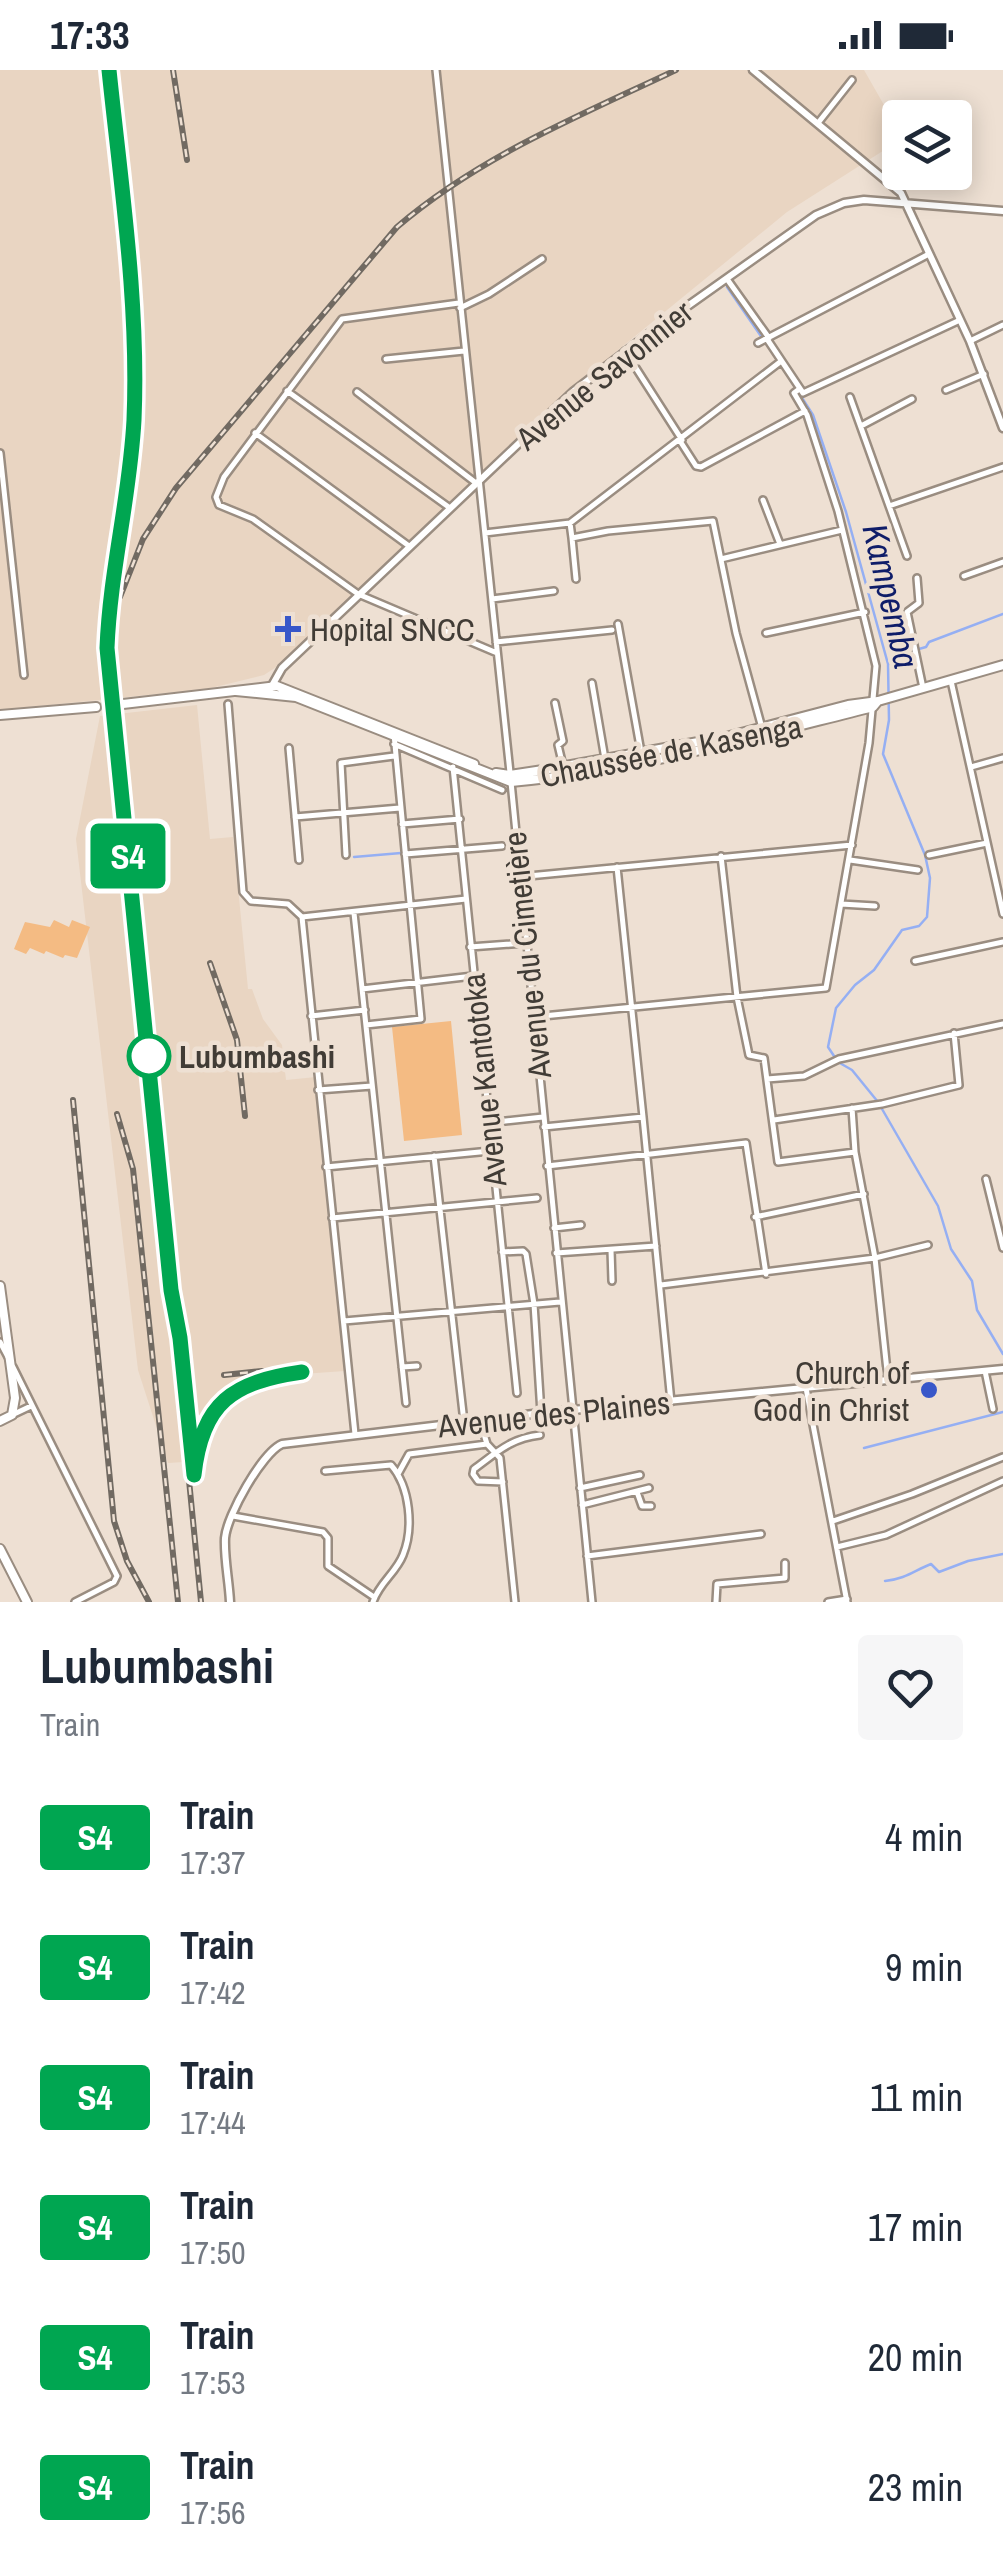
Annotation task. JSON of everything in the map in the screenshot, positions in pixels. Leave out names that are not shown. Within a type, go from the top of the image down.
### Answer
[{"type":"main road","name":"Chaussée de Kasenga","points":[[124,704],[269,688],[510,778],[545,779],[726,742],[1003,665]]},
{"type":"main road","name":"Chaussée de Kasenga","points":[[510,778],[641,752],[726,742],[762,728],[879,701]]},
{"type":"main road","points":[[0,715],[96,707]]},
{"type":"main road","points":[[0,1287],[15,1398],[12,1415],[0,1422]]},
{"type":"main road","points":[[0,1549],[28,1602]]},
{"type":"street","name":"Avenue du Cimetière","points":[[436,70],[592,1602]]},
{"type":"street","points":[[754,70],[897,188],[970,340],[1002,424]]},
{"type":"street","points":[[818,123],[852,80]]},
{"type":"street","name":"Avenue Savonnier","points":[[269,688],[282,668],[574,391],[825,210],[854,200],[1003,211]]},
{"type":"street","points":[[764,340],[930,254]]},
{"type":"street","points":[[497,653],[358,594],[253,518],[223,508],[216,493],[224,476],[342,319],[459,305],[489,294],[542,259]]},
{"type":"street","points":[[532,1017],[826,988],[879,701],[876,666],[865,612],[799,391],[727,278]]},
{"type":"street","points":[[799,391],[960,320]]},
{"type":"street","points":[[970,340],[1003,325]]},
{"type":"street","points":[[386,359],[464,350]]},
{"type":"street","points":[[626,351],[696,466],[701,468],[805,411]]},
{"type":"street","points":[[484,533],[570,524],[778,363]]},
{"type":"street","points":[[946,390],[984,374]]},
{"type":"street","points":[[287,391],[450,508]]},
{"type":"street","points":[[357,392],[478,482]]},
{"type":"street","points":[[850,397],[907,556]]},
{"type":"street","points":[[861,426],[912,399]]},
{"type":"street","points":[[255,434],[409,546]]},
{"type":"street","points":[[0,454],[24,675]]},
{"type":"street","points":[[888,506],[1003,467]]},
{"type":"street","points":[[763,500],[780,544]]},
{"type":"street","points":[[572,538],[608,530],[714,522],[762,728]]},
{"type":"street","points":[[570,524],[576,579]]},
{"type":"street","points":[[721,560],[842,530]]},
{"type":"street","points":[[964,576],[1003,562]]},
{"type":"street","points":[[917,578],[919,603],[907,612],[923,688]]},
{"type":"street","points":[[492,599],[554,591]]},
{"type":"street","points":[[766,633],[865,612]]},
{"type":"street","points":[[618,624],[641,752]]},
{"type":"street","points":[[496,642],[612,630]]},
{"type":"street","points":[[951,681],[1003,914]]},
{"type":"street","points":[[592,683],[605,759]]},
{"type":"street","points":[[555,703],[563,741],[558,746],[563,766]]},
{"type":"street","points":[[228,704],[243,892],[251,901],[288,904],[302,917],[355,1434]]},
{"type":"street","points":[[366,1024],[422,1019],[394,737],[502,790]]},
{"type":"street","points":[[289,748],[299,860]]},
{"type":"street","points":[[346,855],[342,762],[395,756]]},
{"type":"street","points":[[970,767],[1003,758]]},
{"type":"street","name":"Avenue Kantotoka","points":[[453,767],[517,1393]]},
{"type":"street","points":[[295,816],[400,808]]},
{"type":"street","points":[[402,824],[460,819]]},
{"type":"street","points":[[929,855],[987,843]]},
{"type":"street","points":[[518,877],[852,845]]},
{"type":"street","points":[[404,854],[502,846]]},
{"type":"street","points":[[721,856],[744,1034],[750,1058],[764,1057],[779,1164],[855,1152]]},
{"type":"street","points":[[850,860],[918,870]]},
{"type":"street","points":[[617,867],[671,1402]]},
{"type":"street","points":[[302,917],[466,899]]},
{"type":"street","points":[[841,904],[875,906]]},
{"type":"street","points":[[354,912],[406,1403]]},
{"type":"street","points":[[915,961],[1003,942]]},
{"type":"street","points":[[470,947],[525,943]]},
{"type":"street","points":[[362,988],[473,976]]},
{"type":"street","points":[[311,1016],[364,1010]]},
{"type":"street","points":[[767,1079],[804,1076],[839,1059],[1003,1024]]},
{"type":"street","points":[[774,1120],[879,1105],[960,1084],[954,1034]]},
{"type":"street","points":[[318,1090],[372,1086]]},
{"type":"street","points":[[852,1108],[855,1152],[875,1258],[888,1380]]},
{"type":"street","points":[[488,1123],[543,1117]]},
{"type":"street","points":[[544,1127],[643,1117]]},
{"type":"street","points":[[547,1166],[746,1143],[754,1217],[766,1274]]},
{"type":"street","points":[[326,1167],[490,1151]]},
{"type":"street","points":[[434,1156],[464,1422]]},
{"type":"street","points":[[986,1179],[1002,1243]]},
{"type":"street","points":[[754,1217],[864,1194]]},
{"type":"street","points":[[332,1218],[537,1198]]},
{"type":"street","points":[[554,1228],[581,1225]]},
{"type":"street","points":[[660,1285],[875,1258],[928,1245]]},
{"type":"street","points":[[556,1253],[656,1246]]},
{"type":"street","points":[[611,1250],[612,1281]]},
{"type":"street","points":[[502,1252],[525,1253],[534,1304],[541,1413]]},
{"type":"street","points":[[344,1321],[560,1302]]},
{"type":"street","points":[[0,1342],[117,1576],[114,1582],[75,1602]]},
{"type":"street","points":[[402,1367],[417,1366]]},
{"type":"street","name":"Avenue des Plaines","points":[[230,1602],[225,1537],[261,1461],[278,1445],[541,1413],[1000,1369]]},
{"type":"street","points":[[985,1371],[994,1409]]},
{"type":"street","points":[[806,1388],[847,1600],[828,1602]]},
{"type":"street","points":[[12,1415],[31,1406]]},
{"type":"street","points":[[480,1421],[487,1444],[500,1458],[515,1602]]},
{"type":"street","points":[[504,1482],[478,1480],[472,1474],[478,1464],[488,1461],[510,1442],[540,1435]]},
{"type":"street","points":[[398,1474],[410,1454],[487,1444]]},
{"type":"street","points":[[832,1522],[1003,1456]]},
{"type":"street","points":[[233,1516],[323,1532],[328,1538],[328,1566],[374,1600],[404,1551],[410,1501],[394,1467],[385,1464],[325,1471]]},
{"type":"street","points":[[580,1488],[640,1475]]},
{"type":"street","points":[[836,1547],[886,1535],[1003,1482]]},
{"type":"street","points":[[582,1504],[650,1488]]},
{"type":"street","points":[[637,1492],[642,1506],[650,1506]]},
{"type":"street","points":[[587,1556],[761,1534]]},
{"type":"street","points":[[716,1602],[715,1587],[719,1583],[786,1578],[786,1563]]},
{"type":"shaded area","points":[[0,70],[864,70],[882,102],[882,151],[787,212],[612,355],[290,658],[264,675],[207,689],[0,710]]},
{"type":"shaded area","points":[[197,705],[210,839],[233,837],[248,989],[252,989],[263,1019],[282,1045],[286,1080],[316,1077],[345,1371],[302,1374],[253,1385],[214,1417],[199,1461],[168,1463],[138,1370],[76,839],[100,716]]},
{"type":"shaded area","points":[[54,920],[69,927],[72,920],[90,927],[77,958],[30,948],[26,954],[14,949],[25,922],[50,927]]},
{"type":"shaded area","points":[[451,1021],[462,1135],[404,1141],[392,1027]]},
{"type":"waterway","name":"Kampemba","points":[[727,287],[763,339]]},
{"type":"waterway","name":"Kampemba","points":[[766,343],[778,361]]},
{"type":"waterway","name":"Kampemba","points":[[781,365],[813,415],[846,512],[888,664],[889,720],[883,754],[925,855],[930,878],[927,917],[919,926],[902,930],[874,970],[836,1008],[828,1047],[878,1102],[938,1206],[951,1249],[972,1281],[977,1310],[1003,1354]]},
{"type":"waterway","points":[[888,664],[901,654],[1003,614]]},
{"type":"waterway","points":[[501,844],[510,843],[512,856]]},
{"type":"waterway","points":[[354,857],[401,853]]},
{"type":"waterway","points":[[864,1448],[1003,1412]]},
{"type":"waterway","points":[[885,1581],[931,1564],[939,1572],[1003,1554]]},
{"type":"tunnel","points":[[96,707],[123,704]]},
{"type":"railway","points":[[109,70],[128,245],[135,376],[132,449],[107,648],[201,1602]]},
{"type":"railway","points":[[173,70],[187,160]]},
{"type":"railway","points":[[120,597],[143,539],[176,488],[397,227],[496,158],[676,70]]},
{"type":"railway","points":[[210,963],[237,1040],[245,1116]]},
{"type":"railway","points":[[73,1100],[114,1521],[127,1561],[149,1602]]},
{"type":"railway","points":[[117,1114],[133,1169],[178,1602]]},
{"type":"railway","points":[[224,1375],[262,1371]]},
{"type":"railway","points":[[195,1465],[206,1423],[229,1397],[261,1381],[302,1372]]},
{"type":"train","name":"S4","points":[[109,70],[135,328],[132,456],[109,602],[107,648],[171,1290],[180,1338],[194,1475],[202,1435],[211,1415],[225,1399],[246,1384],[302,1372]]},
{"type":"place","name":"Hopital SNCC","points":[[288,629]]},
{"type":"place","name":"Lubumbashi","points":[[149,1056]]},
{"type":"place","name":"Church of God in Christ","points":[[929,1390]]}]
